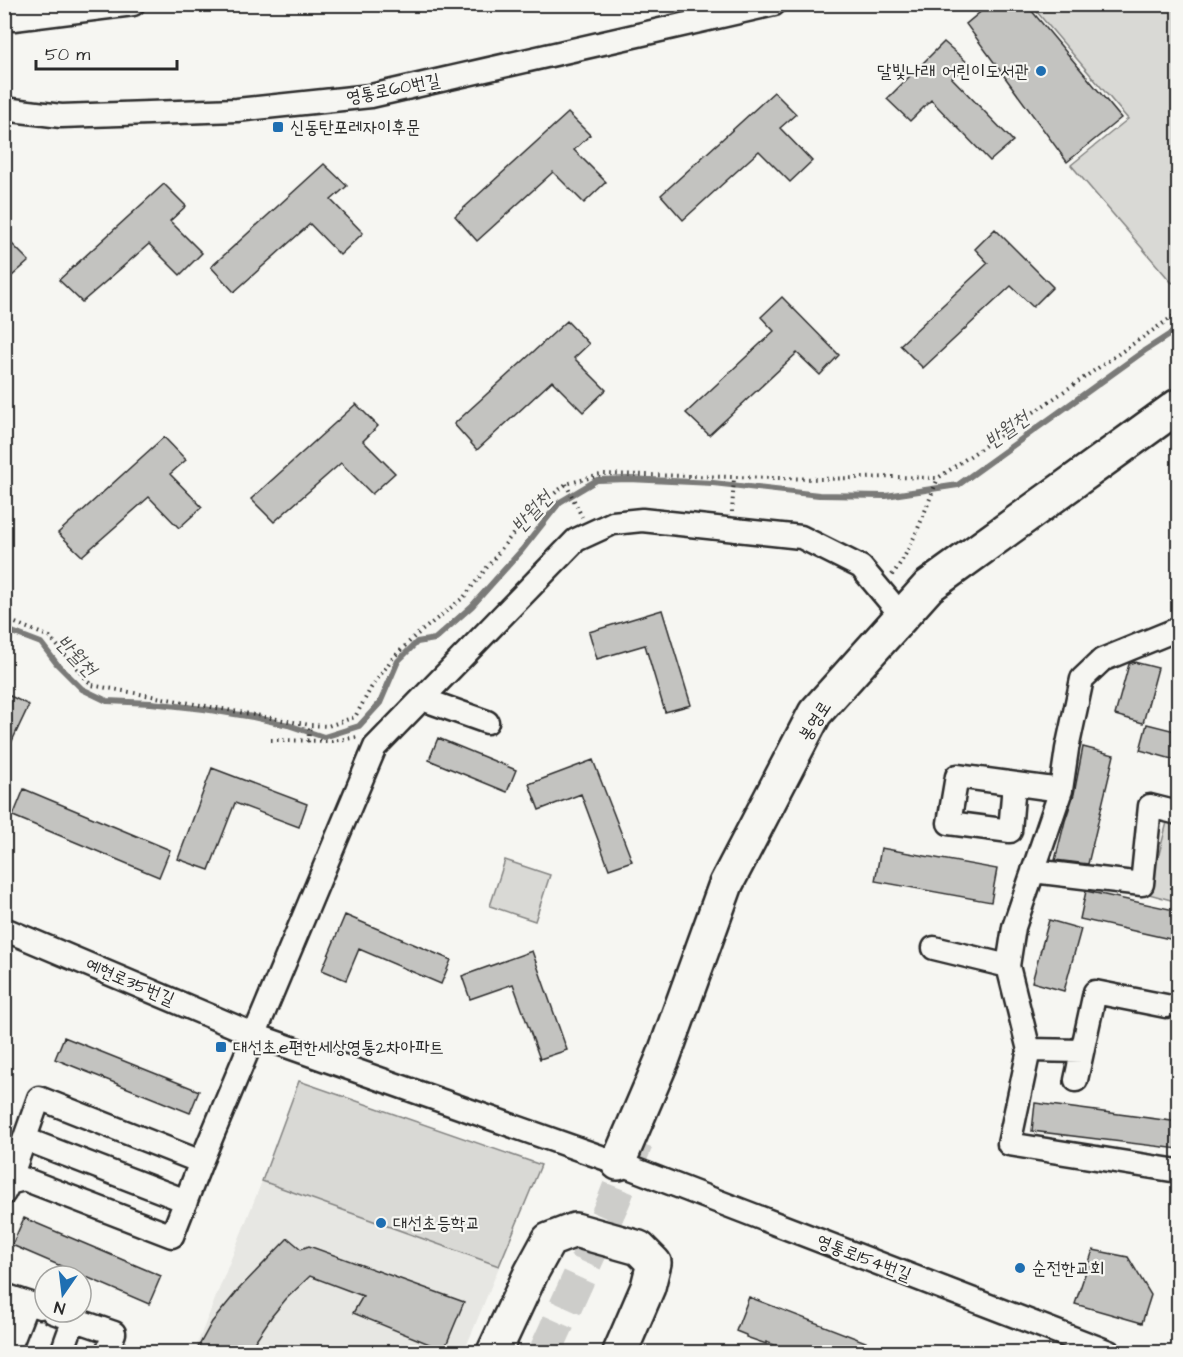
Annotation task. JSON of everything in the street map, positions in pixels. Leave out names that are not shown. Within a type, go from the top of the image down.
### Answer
[{"type":"highway","name":"봉영로","points":[[618,1163],[663,1058],[726,884],[815,713],[929,586],[1179,406]]},
{"type":"highway","points":[[495,1353],[549,1239],[575,1230],[639,1248],[654,1263],[648,1287],[620,1353]]},
{"type":"street","points":[[14,19],[133,4]]},
{"type":"street","name":"영통로60번길","points":[[4,109],[61,116],[237,110],[371,96],[774,4]]},
{"type":"street","points":[[7,1188],[24,1179],[172,1236],[375,747],[576,540],[613,523],[642,520],[801,537],[861,567],[902,616]]},
{"type":"street","points":[[1179,629],[1102,660],[1082,679],[1061,790],[1014,927],[1008,966],[1029,1050],[1009,1144],[1179,1171]]},
{"type":"street","points":[[422,699],[487,722]]},
{"type":"street","points":[[1014,784],[1061,790]]},
{"type":"street","points":[[1033,871],[1142,884],[1150,806],[1179,813]]},
{"type":"street","name":"예현로35번길","points":[[4,929],[255,1035],[618,1163]]},
{"type":"street","points":[[934,948],[1008,966]]},
{"type":"street","points":[[1076,1080],[1095,992],[1166,1006]]},
{"type":"street","points":[[1029,1050],[1082,1051]]},
{"type":"street","points":[[7,1188],[39,1098],[201,1162]]},
{"type":"street","points":[[25,1139],[186,1201]]},
{"type":"street","name":"영통로154번길","points":[[618,1163],[1109,1353]]},
{"type":"street","points":[[4,1295],[33,1305]]},
{"type":"street","points":[[8,1353],[33,1311]]},
{"type":"street","points":[[62,1353],[72,1324]]},
{"type":"street","points":[[88,1324],[114,1333],[107,1353]]},
{"type":"path","points":[[732,529],[734,477]]},
{"type":"path","points":[[898,567],[918,528],[938,478]]},
{"type":"path","points":[[566,484],[582,518]]},
{"type":"path","points":[[308,742],[310,725]]},
{"type":"path","points":[[271,740],[332,741],[364,736],[375,747]]},
{"type":"shaded area","points":[[1031,5],[1178,5],[1178,279],[1172,283],[1071,165],[1128,119]]},
{"type":"shaded area","points":[[1168,818],[1178,819],[1178,902],[1149,894]]},
{"type":"shaded area","points":[[505,860],[550,875],[535,921],[490,906]]},
{"type":"shaded area","name":"대선초등학교","points":[[299,1081],[541,1165],[464,1352],[194,1352]]},
{"type":"shaded area","points":[[299,1081],[541,1165],[499,1266],[262,1181]]},
{"type":"building","name":"달빛나래 어린이도서관","points":[[990,4],[1026,4],[1121,118],[1067,162],[966,24]]},
{"type":"building","points":[[944,42],[968,63],[952,78],[1013,141],[990,161],[931,100],[910,121],[887,99]]},
{"type":"building","points":[[774,92],[796,114],[780,128],[812,161],[790,182],[759,151],[683,220],[661,195]]},
{"type":"building","points":[[568,113],[590,135],[574,150],[606,182],[584,203],[553,172],[477,241],[455,216]]},
{"type":"building","points":[[324,164],[347,186],[331,200],[363,233],[340,255],[310,224],[234,292],[211,267]]},
{"type":"building","points":[[164,184],[186,206],[170,221],[202,253],[180,275],[149,244],[82,302],[59,280]]},
{"type":"building","points":[[995,229],[1053,287],[1033,307],[1011,286],[923,368],[900,345],[988,263],[975,249]]},
{"type":"building","points":[[4,236],[29,261],[4,283]]},
{"type":"building","points":[[782,297],[839,355],[820,375],[797,353],[709,435],[686,413],[774,331],[761,317]]},
{"type":"building","points":[[567,321],[589,344],[574,358],[606,390],[583,412],[552,381],[477,450],[454,424]]},
{"type":"building","points":[[356,404],[378,426],[363,441],[395,473],[372,494],[341,463],[274,522],[251,499]]},
{"type":"building","points":[[164,437],[186,460],[170,474],[202,507],[179,528],[149,497],[82,556],[58,533]]},
{"type":"building","points":[[662,610],[691,705],[665,712],[645,645],[597,659],[589,632]]},
{"type":"building","points":[[1134,662],[1158,668],[1143,723],[1115,715],[1129,664]]},
{"type":"building","points":[[4,693],[29,705],[4,758]]},
{"type":"building","points":[[1147,724],[1179,732],[1179,761],[1140,750]]},
{"type":"building","points":[[438,738],[516,770],[507,792],[429,760]]},
{"type":"building","points":[[1083,747],[1114,755],[1088,864],[1055,860],[1074,794]]},
{"type":"building","points":[[593,760],[632,861],[609,869],[581,794],[539,810],[529,784]]},
{"type":"building","points":[[212,768],[307,804],[299,827],[235,803],[209,870],[178,859]]},
{"type":"building","points":[[24,789],[170,850],[159,877],[13,816]]},
{"type":"building","points":[[881,848],[997,869],[991,902],[875,881]]},
{"type":"building","points":[[1086,891],[1179,911],[1179,941],[1080,919]]},
{"type":"building","points":[[345,915],[451,960],[441,984],[359,949],[346,980],[322,970]]},
{"type":"building","points":[[1049,920],[1081,929],[1064,991],[1032,982]]},
{"type":"building","points":[[532,951],[567,1050],[540,1059],[513,984],[470,999],[462,976]]},
{"type":"building","points":[[64,1037],[199,1091],[190,1113],[55,1059]]},
{"type":"building","points":[[1035,1103],[1179,1122],[1179,1149],[1032,1131]]},
{"type":"building","points":[[24,1218],[161,1276],[149,1304],[93,1280],[93,1264],[56,1264],[12,1245]]},
{"type":"building","points":[[288,1238],[301,1249],[309,1246],[464,1302],[444,1350],[353,1313],[363,1296],[310,1276],[272,1316],[247,1353],[195,1353],[212,1322],[239,1289]]},
{"type":"building","points":[[1093,1250],[1128,1257],[1151,1295],[1142,1323],[1075,1304]]},
{"type":"building","points":[[749,1297],[889,1351],[889,1353],[798,1353],[746,1337],[736,1331]]},
{"type":"waterway","name":"반월천","points":[[4,631],[7,630],[41,643],[57,664],[82,689],[107,701],[151,703],[253,717],[324,737],[359,726],[380,703],[398,661],[417,642],[435,639],[472,606],[522,550],[560,502],[597,480],[629,479],[713,483],[819,495],[886,496],[958,485],[1178,329]]},
{"type":"tunnel","points":[[545,1352],[614,1200],[639,1136]]},
{"type":"place","name":"달빛나래 어린이도서관","points":[[1041,71]]},
{"type":"place","name":"신동탄포레자이후문","points":[[278,127]]},
{"type":"place","name":"대선초.e편한세상영통2차아파트","points":[[221,1047]]},
{"type":"place","name":"대선초등학교","points":[[381,1223]]},
{"type":"place","name":"순전한교회","points":[[1020,1268]]}]
